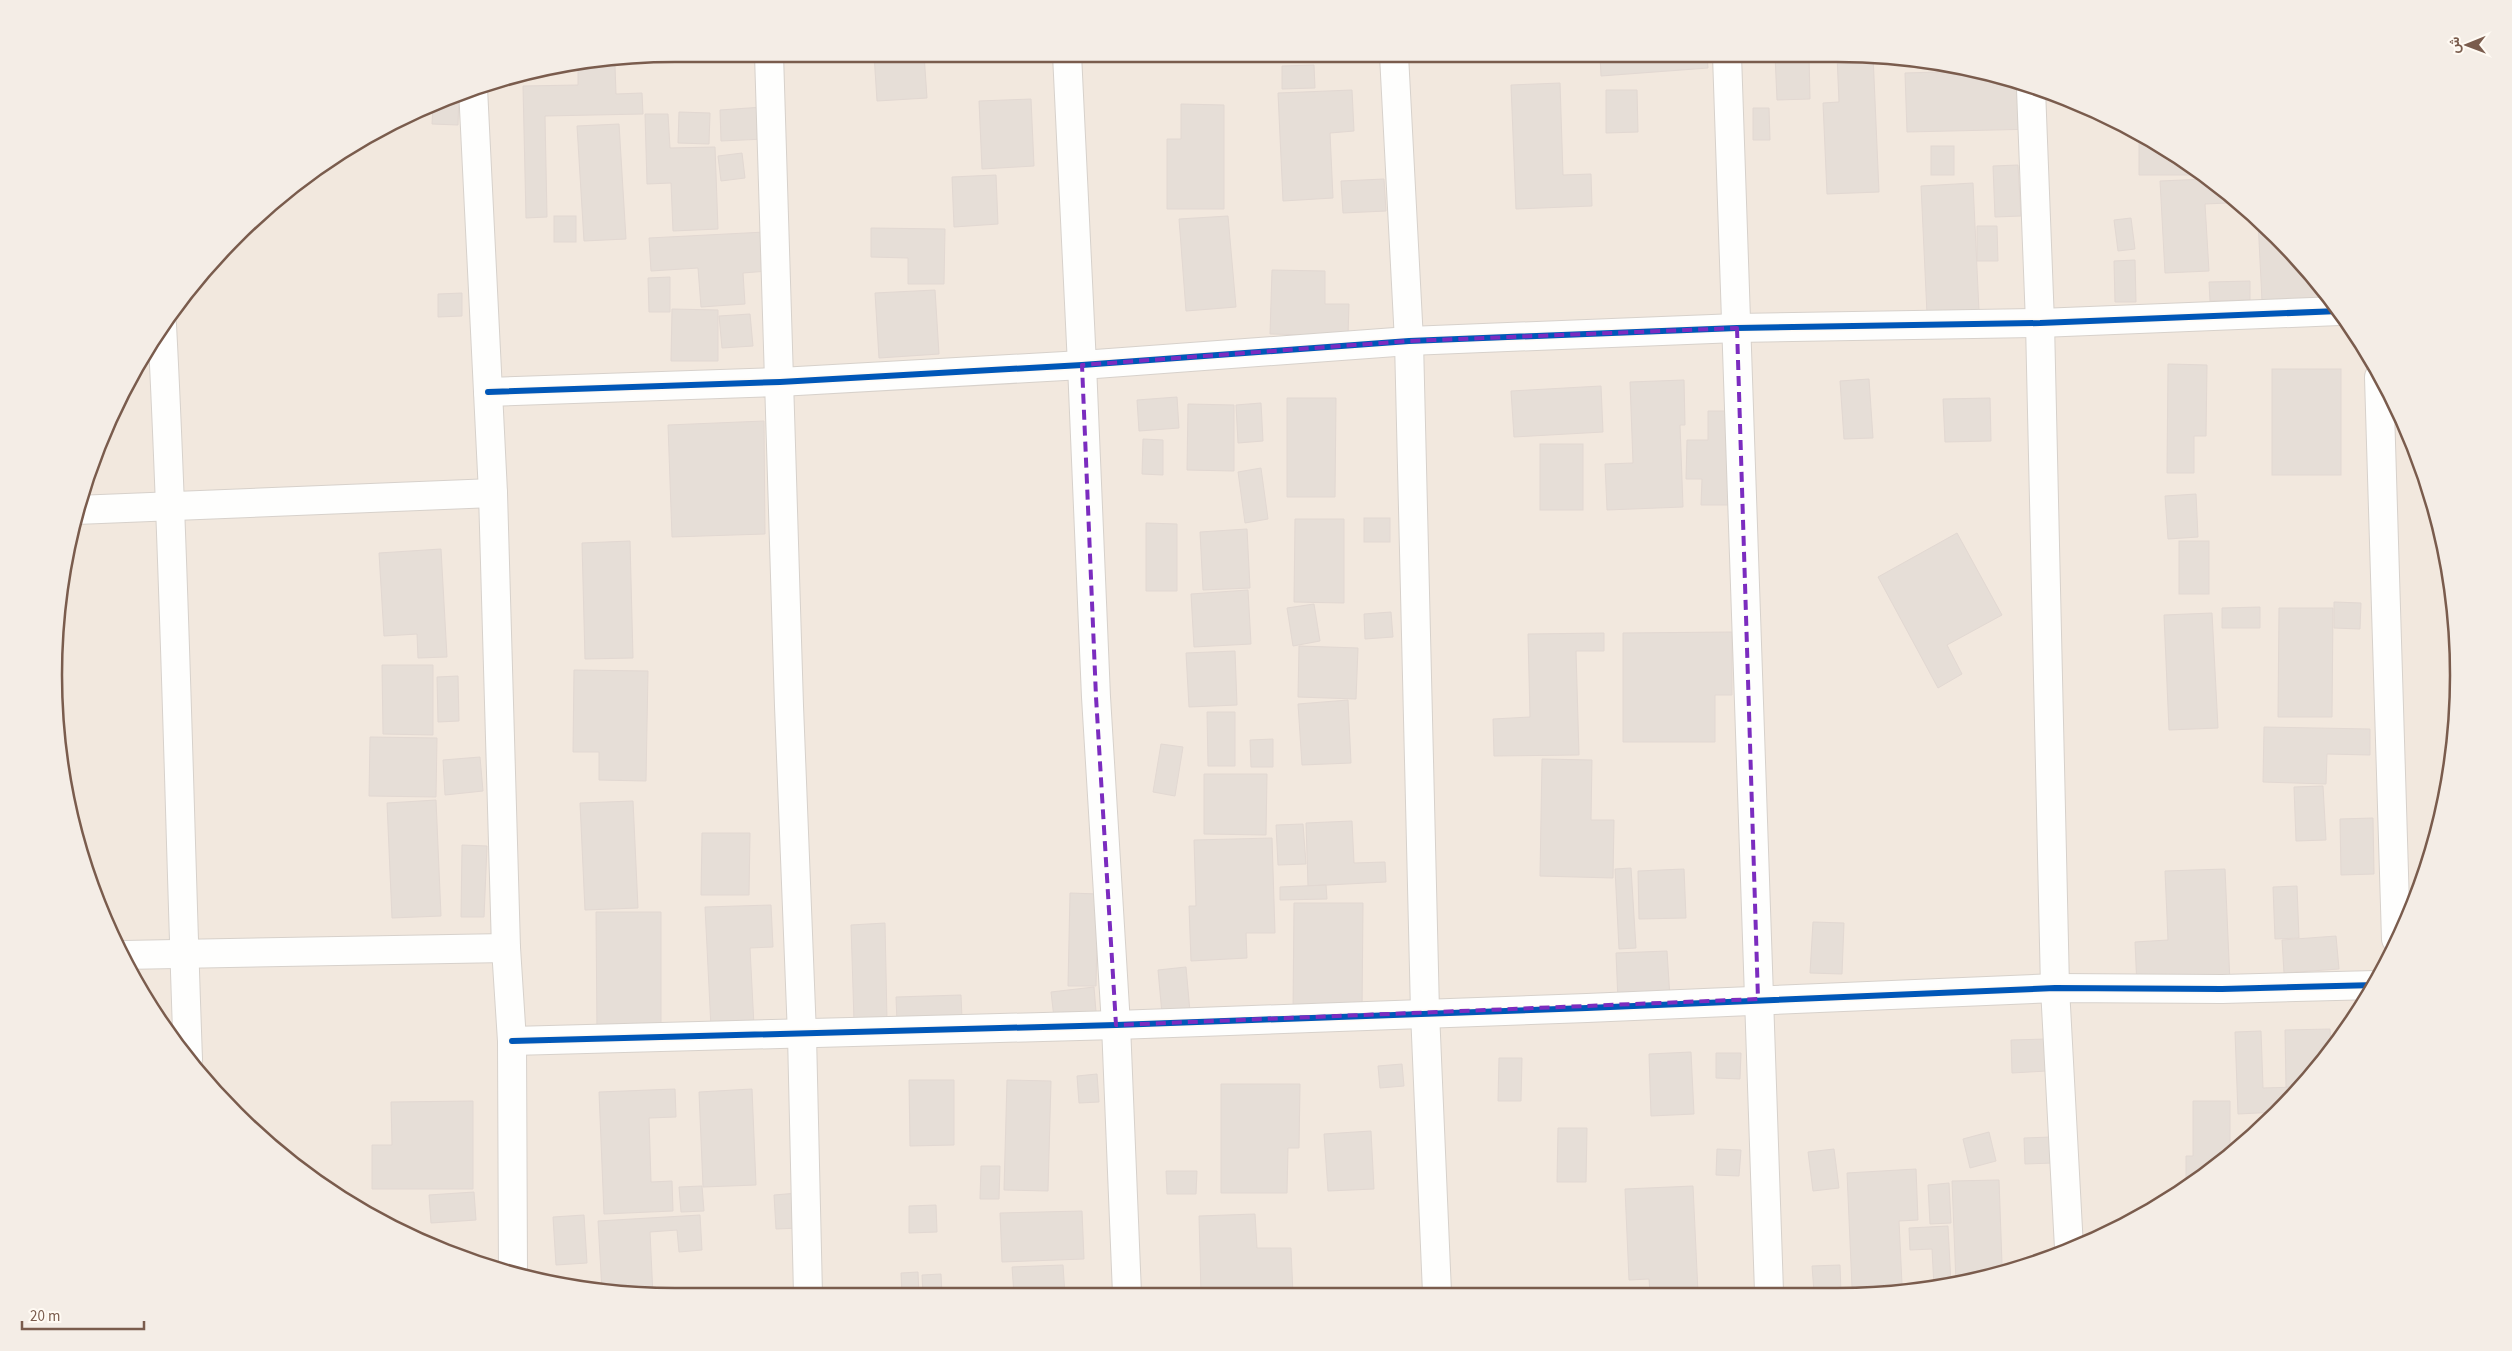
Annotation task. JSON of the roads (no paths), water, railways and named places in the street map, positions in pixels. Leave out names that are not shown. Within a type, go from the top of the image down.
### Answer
[{"type":"street","points":[[769,62],[789,706],[802,1035],[808,1288]]},
{"type":"street","points":[[1066,62],[1096,697],[1116,1025],[1127,1288]]},
{"type":"street","points":[[1394,62],[1409,342],[1425,1012],[1437,1288]]},
{"type":"street","points":[[1728,62],[1769,1288]]},
{"type":"street","points":[[2031,94],[2040,323],[2055,988],[2069,1243]]},
{"type":"street","points":[[473,97],[493,493],[506,948],[512,1041],[513,1267]]},
{"type":"street","points":[[488,392],[780,382],[1082,365],[1409,342],[1737,328],[2040,323],[2330,311]]},
{"type":"street","points":[[163,340],[171,506],[188,1047]]},
{"type":"street","points":[[2379,392],[2396,926]]},
{"type":"street","points":[[85,510],[493,493]]},
{"type":"street","points":[[130,955],[506,948]]},
{"type":"street","points":[[512,1041],[802,1035],[1116,1025],[1425,1012],[1587,1008],[1758,999],[2055,988],[2222,989],[2365,985]]}]
